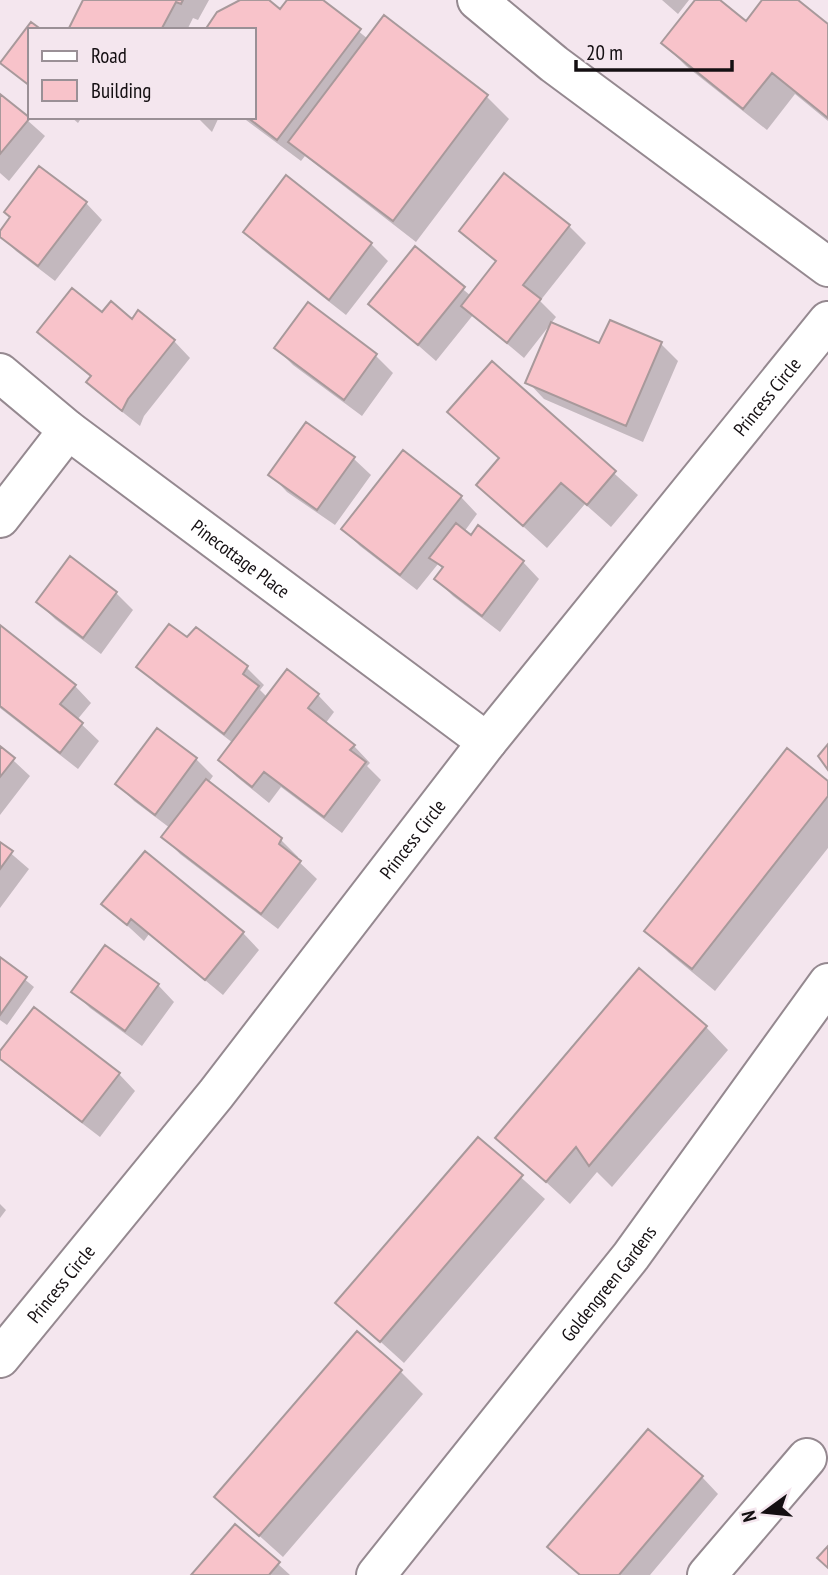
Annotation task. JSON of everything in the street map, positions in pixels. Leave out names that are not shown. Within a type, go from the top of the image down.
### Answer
[{"type":"street","points":[[477,0],[554,64],[828,267]]},
{"type":"street","name":"Princess Circle","points":[[0,1358],[216,1094],[486,742],[828,321]]},
{"type":"street","name":"Pinecottage Place","points":[[0,373],[68,429],[486,742]]},
{"type":"street","points":[[0,518],[68,429]]},
{"type":"street","name":"Goldengreen Gardens","points":[[376,1575],[631,1256],[828,982]]},
{"type":"street","points":[[707,1575],[807,1458]]},
{"type":"building","points":[[83,0],[183,0],[181,4],[176,2],[162,28],[69,28]]},
{"type":"building","points":[[240,0],[269,0],[280,9],[287,0],[323,0],[361,29],[277,140],[250,119],[256,119],[256,28],[206,28],[217,12]]},
{"type":"building","points":[[695,0],[720,0],[746,21],[762,0],[798,0],[828,24],[828,118],[772,73],[743,109],[661,43]]},
{"type":"building","points":[[384,15],[488,95],[393,221],[288,142]]},
{"type":"building","points":[[31,22],[39,28],[28,28],[28,84],[0,63]]},
{"type":"building","points":[[0,94],[29,119],[0,154]]},
{"type":"building","points":[[39,166],[87,202],[38,266],[0,237],[0,231],[10,217],[4,212]]},
{"type":"building","points":[[504,173],[570,225],[523,285],[541,299],[507,343],[461,306],[496,261],[459,231]]},
{"type":"building","points":[[286,175],[372,243],[329,300],[243,232]]},
{"type":"building","points":[[415,246],[465,287],[418,345],[368,304]]},
{"type":"building","points":[[72,288],[102,312],[111,301],[132,319],[138,310],[175,340],[128,399],[122,411],[86,382],[91,376],[37,332]]},
{"type":"building","points":[[308,302],[377,354],[344,400],[274,348]]},
{"type":"building","points":[[610,320],[662,342],[626,426],[525,383],[551,322],[599,343]]},
{"type":"building","points":[[492,361],[616,471],[587,505],[561,483],[523,526],[476,485],[499,458],[447,412]]},
{"type":"building","points":[[306,422],[355,457],[317,510],[268,475]]},
{"type":"building","points":[[403,450],[462,496],[400,575],[341,529]]},
{"type":"building","points":[[456,523],[471,535],[478,525],[524,561],[482,616],[434,579],[443,567],[429,558]]},
{"type":"building","points":[[70,556],[117,592],[83,638],[36,602]]},
{"type":"building","points":[[169,624],[187,637],[196,627],[248,666],[243,674],[259,686],[224,734],[136,667]]},
{"type":"building","points":[[0,625],[76,685],[60,704],[83,723],[60,753],[0,706]]},
{"type":"building","points":[[287,669],[319,694],[308,708],[355,745],[350,750],[366,762],[324,817],[264,772],[252,787],[218,760]]},
{"type":"building","points":[[157,728],[197,758],[155,815],[115,784]]},
{"type":"building","points":[[828,744],[828,770],[818,756]]},
{"type":"building","points":[[0,746],[15,758],[0,777]]},
{"type":"building","points":[[787,748],[828,781],[828,796],[692,969],[644,931]]},
{"type":"building","points":[[206,779],[282,838],[279,844],[301,861],[261,914],[161,837]]},
{"type":"building","points":[[0,842],[13,851],[0,869]]},
{"type":"building","points":[[145,851],[244,932],[205,980],[131,919],[127,925],[101,904]]},
{"type":"building","points":[[105,945],[159,984],[125,1031],[71,992]]},
{"type":"building","points":[[0,957],[27,977],[0,1015]]},
{"type":"building","points":[[639,968],[707,1026],[589,1166],[576,1147],[546,1182],[495,1138]]},
{"type":"building","points":[[34,1007],[120,1073],[82,1122],[0,1059],[0,1051]]},
{"type":"building","points":[[478,1137],[523,1175],[380,1342],[335,1303]]},
{"type":"building","points":[[357,1331],[402,1370],[259,1536],[214,1497]]},
{"type":"building","points":[[648,1429],[703,1476],[619,1575],[580,1575],[547,1547]]},
{"type":"building","points":[[235,1524],[280,1562],[269,1575],[191,1575]]},
{"type":"building","points":[[828,1546],[828,1568],[817,1558]]}]
